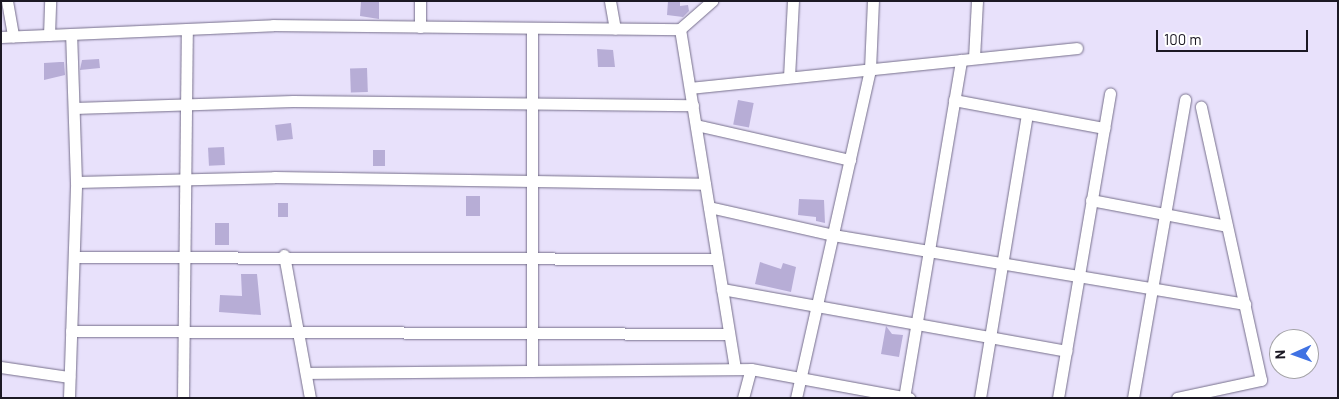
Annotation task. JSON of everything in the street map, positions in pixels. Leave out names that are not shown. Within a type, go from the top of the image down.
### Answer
[{"type":"street","points":[[8,1],[13,36]]},
{"type":"street","points":[[49,35],[50,1]]},
{"type":"street","points":[[420,1],[420,27]]},
{"type":"street","points":[[610,1],[615,29]]},
{"type":"street","points":[[1,37],[187,29],[420,27],[680,29],[712,1]]},
{"type":"street","points":[[789,78],[793,1]]},
{"type":"street","points":[[796,398],[870,69],[873,1]]},
{"type":"street","points":[[974,58],[977,1]]},
{"type":"street","points":[[532,28],[532,371]]},
{"type":"street","points":[[183,398],[187,29]]},
{"type":"street","points":[[680,29],[735,369]]},
{"type":"street","points":[[68,398],[76,182],[71,34]]},
{"type":"street","points":[[690,88],[1077,48]]},
{"type":"street","points":[[306,373],[751,369],[905,397],[961,60]]},
{"type":"street","points":[[1058,398],[1110,93]]},
{"type":"street","points":[[954,100],[1104,128]]},
{"type":"street","points":[[1133,398],[1185,100]]},
{"type":"street","points":[[74,108],[186,104],[532,103],[693,105]]},
{"type":"street","points":[[1177,398],[1261,380],[1201,106]]},
{"type":"street","points":[[980,398],[1027,114]]},
{"type":"street","points":[[696,126],[850,160]]},
{"type":"street","points":[[76,182],[186,180],[533,181],[705,184]]},
{"type":"street","points":[[1091,200],[1227,226]]},
{"type":"street","points":[[709,208],[833,235],[1245,304]]},
{"type":"street","points":[[74,257],[284,254],[717,259]]},
{"type":"street","points":[[284,254],[310,398]]},
{"type":"street","points":[[722,289],[816,308],[1066,351]]},
{"type":"street","points":[[71,331],[729,334]]},
{"type":"street","points":[[1,368],[69,377]]},
{"type":"street","points":[[743,398],[751,369]]},
{"type":"building","points":[[361,1],[379,2],[379,19],[360,16]]},
{"type":"building","points":[[668,1],[680,1],[680,6],[688,5],[689,11],[683,17],[667,15]]},
{"type":"building","points":[[597,49],[613,50],[615,67],[598,67]]},
{"type":"building","points":[[99,59],[100,68],[80,70],[82,60]]},
{"type":"building","points":[[64,62],[65,75],[44,80],[44,63]]},
{"type":"building","points":[[367,68],[368,92],[351,93],[350,69]]},
{"type":"building","points":[[738,100],[754,103],[749,128],[733,125]]},
{"type":"building","points":[[291,123],[293,139],[277,141],[275,125]]},
{"type":"building","points":[[224,147],[225,165],[209,166],[208,148]]},
{"type":"building","points":[[373,150],[385,150],[385,166],[373,166]]},
{"type":"building","points":[[466,196],[480,196],[480,216],[466,216]]},
{"type":"building","points":[[799,199],[824,200],[825,223],[816,221],[816,217],[798,215]]},
{"type":"building","points":[[278,203],[288,203],[288,217],[278,217]]},
{"type":"building","points":[[215,223],[229,223],[229,245],[215,245]]},
{"type":"building","points":[[760,262],[781,269],[783,263],[796,267],[791,292],[755,284]]},
{"type":"building","points":[[241,274],[257,274],[261,315],[219,312],[220,295],[242,296]]},
{"type":"building","points":[[886,326],[892,334],[903,335],[899,357],[881,354]]}]
